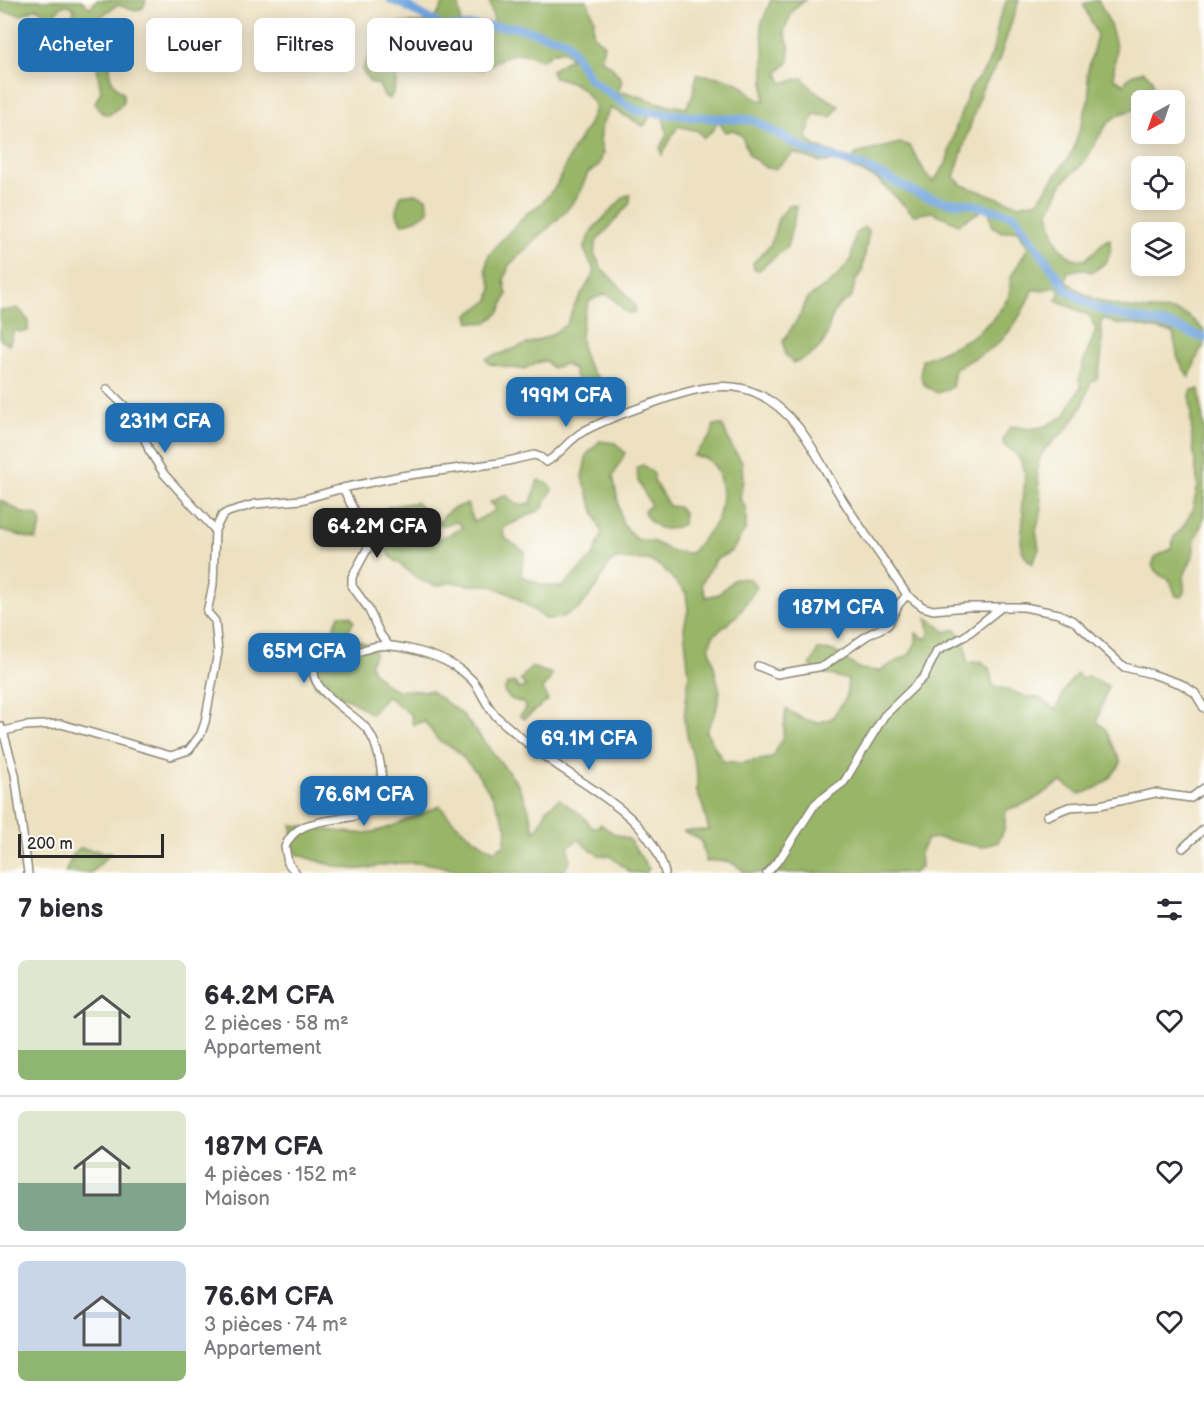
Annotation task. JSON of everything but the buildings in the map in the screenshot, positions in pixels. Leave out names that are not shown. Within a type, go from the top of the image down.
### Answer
[{"type":"street","points":[[28,873],[15,774],[1,730],[61,724],[171,756],[189,750],[201,734],[205,722],[218,652],[215,621],[207,612],[213,585],[215,530],[222,516],[237,508],[301,500],[343,488],[401,476],[499,463],[534,455],[546,462],[577,435],[638,408],[692,389],[713,386],[741,388],[768,400],[798,427],[817,452],[841,498],[907,595],[923,607],[933,610],[1003,606],[1043,609],[1075,622],[1124,667],[1181,684],[1195,693],[1204,708]]},
{"type":"street","points":[[107,389],[136,417],[149,450],[164,474],[215,530]]},
{"type":"street","points":[[343,488],[370,544],[352,577],[352,586],[389,646]]},
{"type":"street","points":[[758,666],[777,674],[824,666],[868,635],[888,625],[899,604],[907,595]]},
{"type":"street","points":[[767,873],[781,858],[815,804],[844,782],[884,716],[924,677],[937,651],[965,636],[1003,606]]},
{"type":"street","points":[[376,646],[380,634]]},
{"type":"street","points":[[296,873],[288,863],[285,847],[294,832],[314,823],[357,816],[367,812],[378,800],[381,791],[381,771],[370,733],[354,716],[324,693],[317,684],[315,674],[318,663],[326,656],[361,652],[376,646],[389,646],[432,656],[454,666],[478,686],[488,707],[513,731],[633,821],[646,836],[664,866],[665,873]]},
{"type":"street","points":[[1047,816],[1069,807],[1100,805],[1155,793],[1191,798],[1204,788]]},
{"type":"street","points":[[1184,848],[1204,829]]},
{"type":"green space","points":[[0,0],[81,0],[90,8],[97,0],[146,0],[143,8],[135,11],[118,5],[99,18],[75,18],[74,9],[69,5],[61,6],[54,15],[43,16],[41,10],[36,8],[22,15],[0,11]]},
{"type":"green space","points":[[445,0],[458,0],[460,18],[434,18]]},
{"type":"green space","points":[[489,0],[587,0],[594,19],[593,34],[604,45],[601,59],[611,66],[622,80],[618,94],[626,92],[659,103],[686,108],[692,97],[697,74],[736,82],[753,97],[764,101],[764,52],[761,25],[771,0],[806,0],[795,9],[784,31],[789,46],[789,61],[778,73],[782,83],[803,78],[811,88],[839,106],[831,117],[814,114],[806,137],[815,146],[836,154],[837,161],[820,162],[794,153],[775,169],[766,168],[749,155],[742,136],[734,130],[725,132],[718,120],[714,129],[704,138],[698,131],[678,126],[662,155],[660,148],[667,134],[662,112],[650,116],[644,126],[611,108],[602,124],[600,141],[603,154],[599,165],[588,173],[579,194],[566,211],[509,265],[504,280],[507,295],[500,312],[486,323],[470,322],[468,315],[489,300],[492,288],[486,270],[488,257],[527,213],[541,204],[556,186],[572,151],[589,124],[595,107],[587,94],[578,86],[553,77],[551,70],[571,58],[563,50],[552,53],[542,60],[518,53],[494,63],[494,18]]},
{"type":"green space","points":[[1007,0],[1019,0],[998,63],[982,89],[954,177],[962,185],[1018,205],[1038,201],[1073,151],[1090,95],[1087,74],[1097,35],[1083,4],[1098,0],[1114,37],[1116,50],[1114,78],[1124,84],[1131,75],[1144,71],[1152,79],[1154,90],[1131,90],[1131,111],[1119,115],[1105,126],[1083,164],[1062,184],[1049,209],[1054,235],[1058,243],[1062,250],[1076,259],[1085,260],[1110,239],[1110,251],[1105,263],[1092,272],[1081,269],[1067,272],[1066,281],[1085,294],[1105,303],[1181,313],[1204,330],[1204,347],[1200,350],[1189,378],[1178,359],[1173,333],[1131,324],[1116,324],[1104,318],[1101,322],[1102,351],[1097,379],[1090,383],[1083,405],[1067,429],[1045,449],[1039,460],[1037,471],[1042,509],[1036,531],[1039,549],[1032,564],[1024,554],[1021,544],[1024,468],[1018,456],[1004,445],[1003,439],[1011,426],[1031,429],[1046,426],[1064,416],[1081,387],[1079,378],[1096,330],[1090,316],[1056,300],[1060,292],[1055,287],[1033,290],[1008,333],[996,345],[955,369],[952,387],[938,393],[932,390],[922,381],[922,360],[971,337],[990,321],[1008,298],[1011,278],[1028,247],[1018,230],[1002,232],[992,226],[990,213],[984,209],[959,224],[932,212],[914,215],[877,179],[848,166],[856,154],[900,143],[910,146],[933,182],[946,164],[970,89],[986,68],[993,51],[999,19]]},
{"type":"green space","points":[[367,59],[367,72],[396,72],[396,84],[390,99],[384,96],[379,85],[370,82],[362,70]]},
{"type":"green space","points":[[98,72],[110,72],[113,83],[123,93],[123,104],[109,115],[102,113],[95,103],[101,91]]},
{"type":"green space","points":[[415,193],[426,198],[429,211],[403,224],[397,211],[401,195]]},
{"type":"green space","points":[[630,195],[630,203],[596,242],[594,253],[601,268],[635,306],[635,312],[628,313],[606,294],[590,300],[583,320],[581,341],[586,361],[598,378],[599,388],[589,400],[583,394],[573,369],[565,364],[552,368],[546,361],[543,361],[520,369],[489,364],[486,359],[549,336],[567,324],[574,306],[595,272],[584,249],[591,231],[625,196]]},
{"type":"green space","points":[[789,205],[797,206],[787,247],[759,270],[754,269],[753,263],[771,244],[778,219]]},
{"type":"green space","points":[[864,227],[869,231],[862,271],[856,280],[851,299],[836,309],[826,337],[820,346],[808,357],[793,363],[785,355],[783,341],[801,314],[807,299],[835,279],[851,260],[855,235]]},
{"type":"green space","points":[[18,308],[28,320],[28,331],[14,330],[9,345],[0,339],[0,309],[4,311]]},
{"type":"green space","points":[[1199,389],[1204,429],[1204,518],[1195,540],[1193,556],[1183,578],[1185,592],[1182,597],[1176,596],[1170,580],[1161,576],[1152,566],[1155,557],[1171,549],[1174,537],[1192,511],[1198,486],[1190,396],[1192,390]]},
{"type":"green space","points":[[714,425],[722,425],[742,462],[743,480],[740,498],[746,509],[746,528],[732,551],[715,560],[701,584],[706,597],[719,594],[735,578],[750,579],[757,587],[737,616],[713,636],[709,645],[720,692],[716,711],[706,732],[723,761],[740,763],[772,758],[783,737],[786,709],[801,718],[817,723],[832,718],[846,698],[848,680],[817,671],[810,666],[818,650],[834,651],[860,669],[879,671],[910,654],[916,642],[916,633],[926,639],[929,635],[927,618],[945,632],[956,629],[966,647],[967,663],[981,661],[989,668],[993,685],[1027,697],[1039,698],[1056,710],[1065,689],[1077,673],[1081,679],[1088,676],[1108,686],[1097,721],[1106,730],[1121,763],[1112,775],[1093,790],[1079,794],[1061,782],[1030,802],[1006,810],[1004,830],[998,842],[981,847],[940,838],[927,839],[920,853],[921,867],[914,873],[746,873],[728,862],[706,862],[701,840],[683,831],[709,830],[697,792],[697,773],[684,719],[689,675],[684,628],[688,610],[686,593],[662,567],[648,560],[615,559],[609,564],[595,589],[580,608],[560,618],[546,619],[514,596],[490,585],[452,582],[437,586],[420,580],[391,557],[382,543],[376,515],[389,507],[416,502],[440,522],[451,510],[467,504],[474,522],[496,510],[490,502],[506,495],[518,505],[531,503],[538,480],[549,484],[552,490],[542,509],[503,528],[504,537],[525,552],[520,575],[542,585],[562,587],[593,556],[602,534],[582,477],[587,454],[600,441],[615,443],[625,453],[613,476],[622,523],[636,539],[654,542],[673,552],[691,553],[715,524],[721,505],[720,479],[713,464],[702,457],[693,456],[711,436]],"holes":[[[455,521],[463,527],[446,536],[434,539],[416,534],[424,528],[433,528],[434,524],[445,525]]]},
{"type":"green space","points":[[643,465],[654,474],[654,481],[669,506],[678,507],[684,513],[683,524],[664,529],[647,517],[644,511],[651,505],[638,481],[637,467]]},
{"type":"green space","points":[[0,500],[23,513],[38,515],[42,523],[36,540],[0,530]]},
{"type":"green space","points":[[339,615],[351,616],[354,622],[347,632],[355,640],[374,646],[375,654],[370,664],[385,684],[397,690],[431,691],[462,714],[517,783],[528,807],[534,830],[537,830],[547,809],[559,799],[584,817],[591,827],[597,827],[600,824],[613,833],[629,839],[649,869],[646,873],[631,873],[610,856],[599,855],[579,839],[568,847],[570,860],[563,873],[460,873],[442,866],[412,863],[355,869],[297,854],[293,845],[292,825],[344,832],[370,832],[390,827],[440,806],[465,832],[494,851],[504,845],[507,828],[493,797],[476,772],[455,749],[438,740],[424,721],[413,725],[411,715],[387,696],[371,714],[344,697],[315,686],[310,660],[316,643],[332,645],[332,632]]},
{"type":"green space","points":[[531,667],[552,674],[542,689],[548,700],[524,719],[520,716],[526,709],[523,703],[511,699],[504,692],[507,684],[514,682],[519,689],[526,686],[520,680]]},
{"type":"green space","points":[[80,848],[111,853],[91,873],[65,873],[73,854]]},
{"type":"waterway","points":[[391,0],[403,4],[444,28],[515,27],[566,41],[591,80],[634,110],[695,117],[753,120],[808,151],[863,166],[921,195],[946,202],[967,203],[1014,215],[1067,290],[1092,306],[1113,314],[1173,326],[1204,338]]}]
